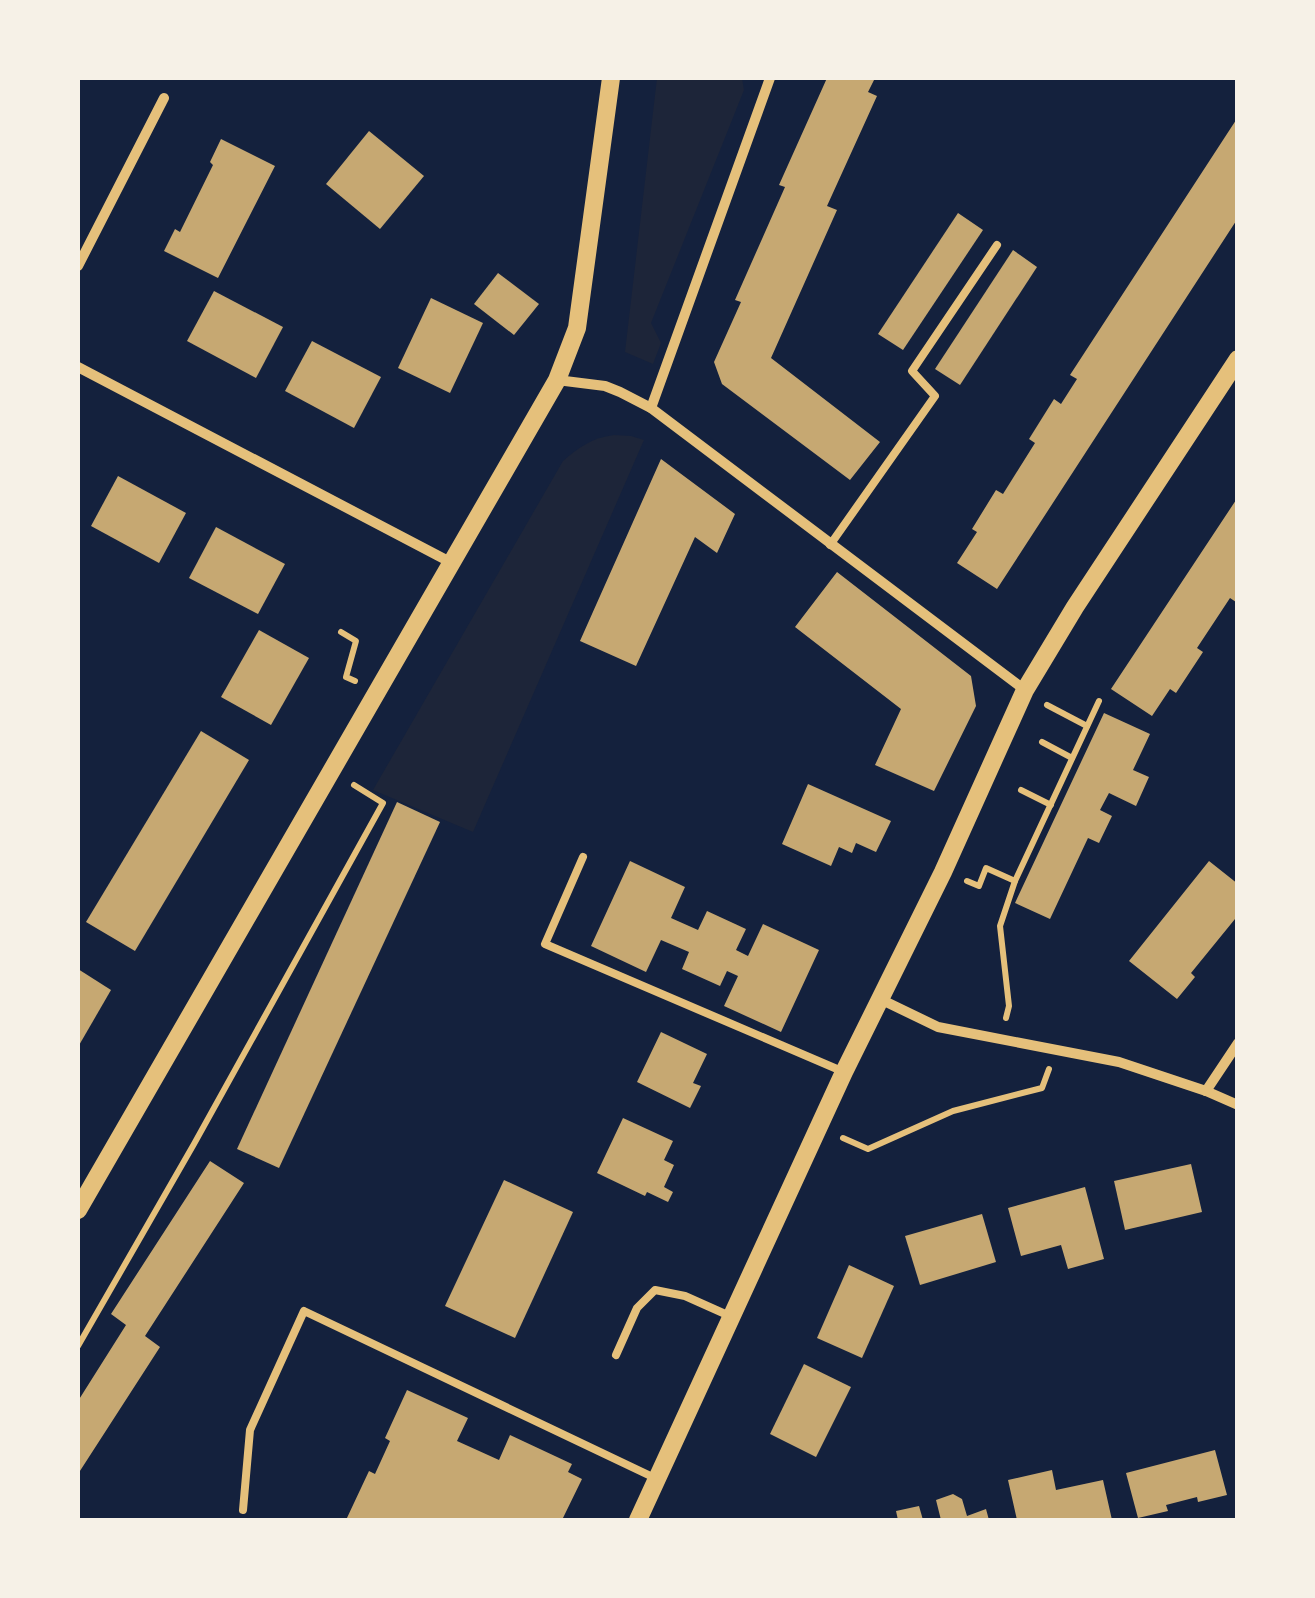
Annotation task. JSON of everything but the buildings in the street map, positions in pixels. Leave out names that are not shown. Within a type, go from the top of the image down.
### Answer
[{"type":"street","points":[[78,1210],[556,380],[577,328],[612,78]]},
{"type":"street","points":[[651,408],[770,78]]},
{"type":"street","points":[[78,266],[164,98]]},
{"type":"street","points":[[638,1520],[1025,690],[1238,359]]},
{"type":"street","points":[[78,367],[452,563]]},
{"type":"street","points":[[556,380],[604,386],[651,408],[1025,690]]},
{"type":"street","points":[[880,999],[938,1027],[1119,1062],[1206,1090],[1238,1105]]},
{"type":"street","points":[[1206,1090],[1238,1043]]},
{"type":"lane","points":[[830,545],[935,396],[912,371],[997,246]]},
{"type":"lane","points":[[583,857],[545,944],[844,1072]]},
{"type":"lane","points":[[616,1354],[637,1308],[655,1290],[685,1296],[732,1318]]},
{"type":"lane","points":[[243,1510],[250,1430],[304,1311],[656,1479]]},
{"type":"path","points":[[340,632],[356,641],[346,677],[376,693]]},
{"type":"path","points":[[1001,1040],[1010,1006],[1000,926],[1015,881],[1099,701]]},
{"type":"path","points":[[1056,712],[1087,726]]},
{"type":"path","points":[[1042,742],[1072,758]]},
{"type":"path","points":[[78,1346],[383,803],[332,772]]},
{"type":"path","points":[[1021,790],[1051,805]]},
{"type":"path","points":[[986,868],[1015,881]]},
{"type":"path","points":[[819,1127],[868,1149],[953,1111],[1042,1088],[1057,1050]]},
{"type":"shaded area","points":[[657,78],[742,78],[744,90],[651,323],[661,343],[653,364],[625,352]]},
{"type":"shaded area","points":[[614,435],[644,440],[473,832],[373,790],[563,461],[586,444]]}]
